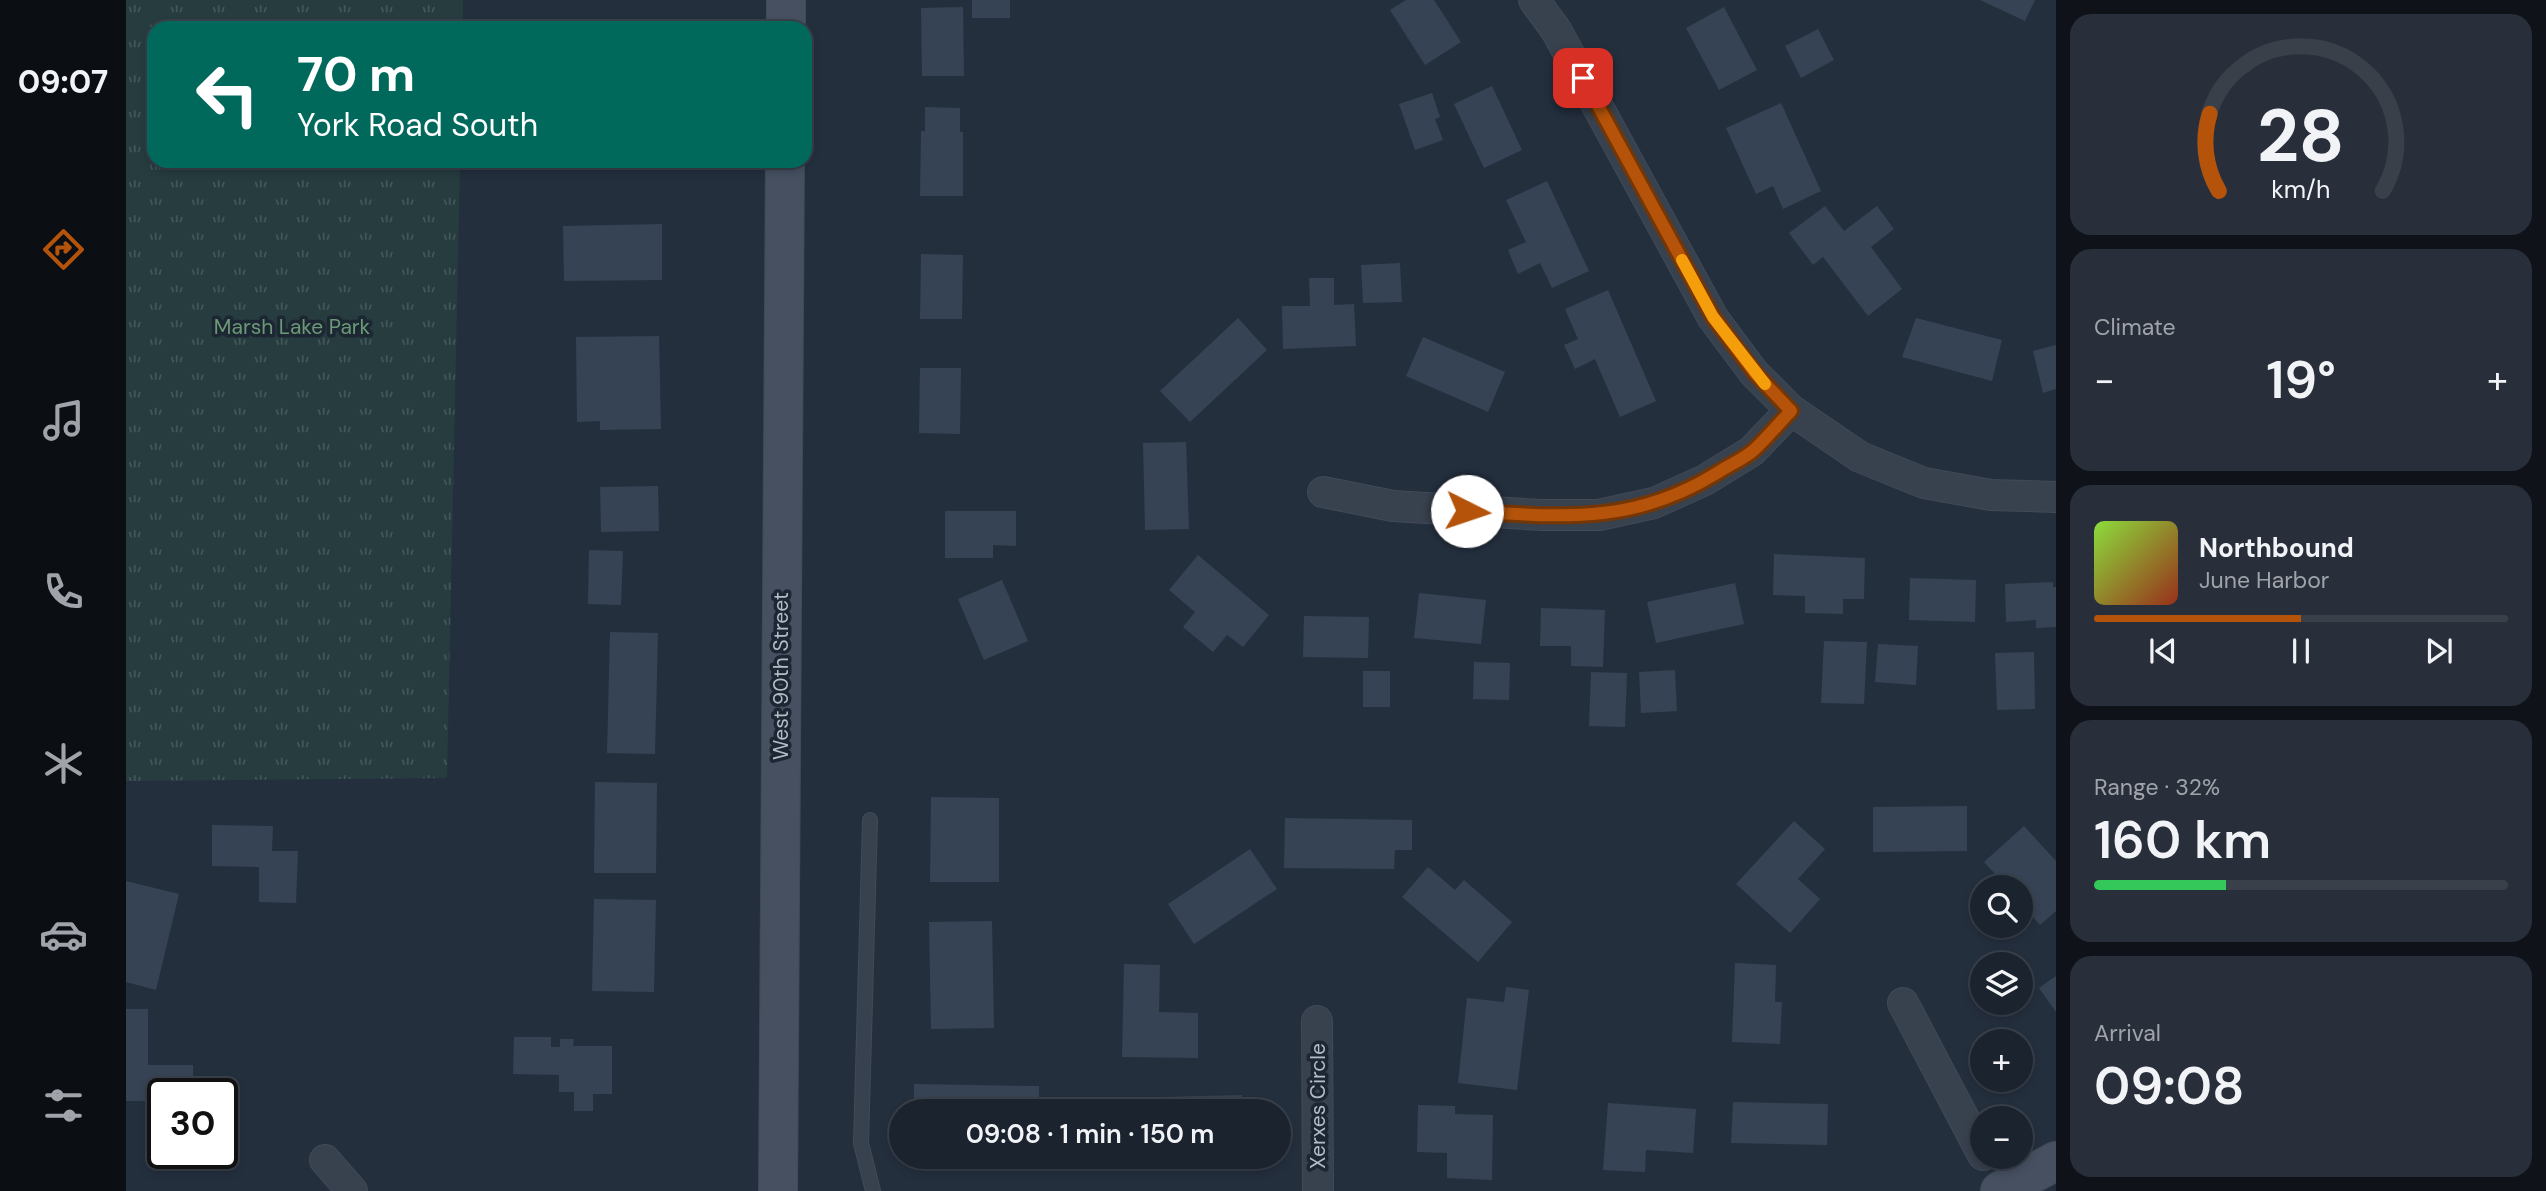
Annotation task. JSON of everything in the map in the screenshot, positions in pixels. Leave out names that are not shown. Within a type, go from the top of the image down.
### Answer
[{"type":"street","points":[[786,0],[786,21]]},
{"type":"street","points":[[1534,0],[1556,30],[1713,317],[1755,373],[1791,411],[1860,457],[1924,483],[1991,495],[2056,497]]},
{"type":"street","name":"West 90th Street","points":[[778,1191],[785,168]]},
{"type":"street","points":[[1324,492],[1392,506],[1542,515],[1599,515],[1654,503],[1705,480],[1752,451],[1791,411]]},
{"type":"street","points":[[1903,1003],[1970,1131]]},
{"type":"street","name":"Xerxes Circle","points":[[1317,1021],[1318,1191]]},
{"type":"street","points":[[325,1160],[352,1191]]},
{"type":"street","points":[[1989,1169],[2000,1191],[2056,1161]]},
{"type":"lane","points":[[870,820],[861,1143],[873,1191]]},
{"type":"green space","name":"Marsh Lake Park","points":[[126,0],[463,0],[463,21],[147,21],[147,168],[460,168],[447,778],[126,781]]},
{"type":"building","points":[[972,0],[1010,0],[1010,18],[972,18]]},
{"type":"building","points":[[1406,0],[1434,0],[1461,42],[1425,65],[1390,10]]},
{"type":"building","points":[[1980,0],[2035,0],[2025,21]]},
{"type":"building","points":[[963,7],[964,76],[922,76],[921,8]]},
{"type":"building","points":[[1724,7],[1757,70],[1719,90],[1686,28]]},
{"type":"building","points":[[1818,29],[1834,60],[1801,78],[1785,46]]},
{"type":"building","points":[[1492,86],[1522,150],[1484,168],[1454,104]]},
{"type":"building","points":[[1432,93],[1440,117],[1435,119],[1443,140],[1415,150],[1399,104]]},
{"type":"building","points":[[1781,103],[1821,191],[1783,209],[1773,186],[1756,194],[1726,128]]},
{"type":"building","points":[[925,107],[960,108],[960,132],[963,132],[963,196],[920,196],[921,131],[925,131]]},
{"type":"building","points":[[1547,181],[1589,271],[1552,288],[1540,263],[1518,274],[1508,250],[1526,242],[1506,200]]},
{"type":"building","points":[[1825,206],[1844,231],[1877,206],[1894,229],[1871,247],[1902,289],[1868,316],[1823,257],[1813,265],[1789,233]]},
{"type":"building","points":[[662,224],[662,280],[564,281],[563,226]]},
{"type":"building","points":[[921,254],[963,255],[962,319],[920,319]]},
{"type":"building","points":[[1400,263],[1402,302],[1363,303],[1361,265]]},
{"type":"building","points":[[1309,278],[1334,278],[1334,305],[1354,304],[1356,346],[1283,349],[1282,306],[1310,306]]},
{"type":"building","points":[[1608,290],[1656,401],[1620,417],[1595,359],[1575,369],[1564,345],[1578,339],[1565,309]]},
{"type":"building","points":[[1238,318],[1267,350],[1190,422],[1160,391]]},
{"type":"building","points":[[1916,318],[2002,340],[1992,381],[1902,357]]},
{"type":"building","points":[[659,336],[661,429],[600,430],[600,421],[577,422],[576,337]]},
{"type":"building","points":[[1423,337],[1505,372],[1488,412],[1406,376]]},
{"type":"building","points":[[2056,345],[2056,389],[2043,393],[2033,351]]},
{"type":"building","points":[[920,368],[961,368],[960,434],[919,433]]},
{"type":"building","points":[[1186,442],[1189,529],[1145,530],[1143,443]]},
{"type":"building","points":[[658,486],[659,531],[601,532],[600,487]]},
{"type":"building","points":[[945,511],[1016,511],[1016,546],[993,545],[993,558],[945,558]]},
{"type":"building","points":[[589,550],[623,551],[621,605],[588,604]]},
{"type":"building","points":[[1774,554],[1865,558],[1864,599],[1843,599],[1843,614],[1805,613],[1805,596],[1773,595]]},
{"type":"building","points":[[1198,555],[1269,615],[1243,647],[1227,635],[1213,652],[1183,627],[1195,612],[1169,590]]},
{"type":"building","points":[[1910,578],[1976,580],[1975,622],[1909,620]]},
{"type":"building","points":[[1002,580],[1028,641],[984,660],[958,599]]},
{"type":"building","points":[[2053,582],[2053,587],[2056,587],[2056,627],[2036,628],[2036,620],[2006,622],[2005,584]]},
{"type":"building","points":[[1735,583],[1744,624],[1656,643],[1647,602]]},
{"type":"building","points":[[1419,593],[1486,600],[1481,644],[1414,638]]},
{"type":"building","points":[[1541,608],[1605,610],[1603,667],[1571,666],[1571,646],[1540,646]]},
{"type":"building","points":[[1304,616],[1369,617],[1368,658],[1303,657]]},
{"type":"building","points":[[610,632],[658,633],[655,754],[607,753]]},
{"type":"building","points":[[1824,641],[1867,642],[1864,704],[1821,703]]},
{"type":"building","points":[[1878,644],[1918,646],[1916,685],[1875,682]]},
{"type":"building","points":[[2034,652],[2035,709],[1997,710],[1995,653]]},
{"type":"building","points":[[1474,662],[1510,663],[1509,700],[1473,699]]},
{"type":"building","points":[[1675,670],[1677,711],[1641,713],[1639,672]]},
{"type":"building","points":[[1363,671],[1390,671],[1390,707],[1363,707]]},
{"type":"building","points":[[1591,672],[1627,673],[1625,727],[1589,726]]},
{"type":"building","points":[[595,782],[657,783],[656,873],[594,873]]},
{"type":"building","points":[[931,797],[999,798],[999,882],[930,882]]},
{"type":"building","points":[[1967,806],[1967,851],[1873,852],[1873,807]]},
{"type":"building","points":[[1285,818],[1412,820],[1412,850],[1395,850],[1394,869],[1284,868]]},
{"type":"building","points":[[1794,821],[1825,849],[1798,879],[1820,899],[1790,933],[1736,884]]},
{"type":"building","points":[[212,825],[273,826],[272,851],[298,851],[296,903],[259,902],[259,867],[212,866]]},
{"type":"building","points":[[2024,826],[2056,861],[2056,911],[2040,925],[2033,917],[2033,875],[1996,875],[1984,862]]},
{"type":"building","points":[[1250,849],[1277,889],[1194,944],[1168,904]]},
{"type":"building","points":[[1428,867],[1455,890],[1464,880],[1512,922],[1478,962],[1402,897]]},
{"type":"building","points":[[126,881],[179,894],[156,990],[126,982]]},
{"type":"building","points":[[594,899],[656,900],[654,992],[592,991]]},
{"type":"building","points":[[992,921],[994,1028],[931,1029],[929,922]]},
{"type":"building","points":[[1735,963],[1776,965],[1775,1002],[1782,1002],[1780,1044],[1732,1042]]},
{"type":"building","points":[[1124,964],[1160,965],[1159,1012],[1198,1013],[1198,1058],[1122,1057]]},
{"type":"building","points":[[2056,976],[2056,1012],[2039,988]]},
{"type":"building","points":[[1506,987],[1529,990],[1517,1090],[1458,1083],[1467,998],[1504,1002]]},
{"type":"building","points":[[126,1009],[148,1009],[148,1065],[193,1065],[193,1078],[147,1078],[147,1101],[126,1101]]},
{"type":"building","points":[[514,1037],[551,1037],[551,1047],[560,1047],[560,1039],[574,1039],[573,1046],[612,1046],[612,1094],[593,1094],[593,1111],[574,1111],[574,1092],[559,1092],[559,1075],[513,1074]]},
{"type":"building","points":[[914,1084],[1039,1086],[1039,1099],[914,1099]]},
{"type":"building","points":[[1242,1095],[1242,1099],[1164,1099]]},
{"type":"building","points":[[1733,1102],[1828,1104],[1827,1145],[1731,1143]]},
{"type":"building","points":[[1608,1103],[1696,1109],[1693,1153],[1646,1150],[1645,1172],[1603,1170]]},
{"type":"building","points":[[1418,1105],[1455,1106],[1455,1114],[1493,1115],[1492,1180],[1447,1178],[1447,1153],[1417,1152]]},
{"type":"slow traffic","points":[[1682,260],[1713,317],[1765,384]]},
{"type":"route","points":[[1467,511],[1599,515],[1654,503],[1705,480],[1752,451],[1791,411],[1755,373],[1713,317],[1583,78]]}]
